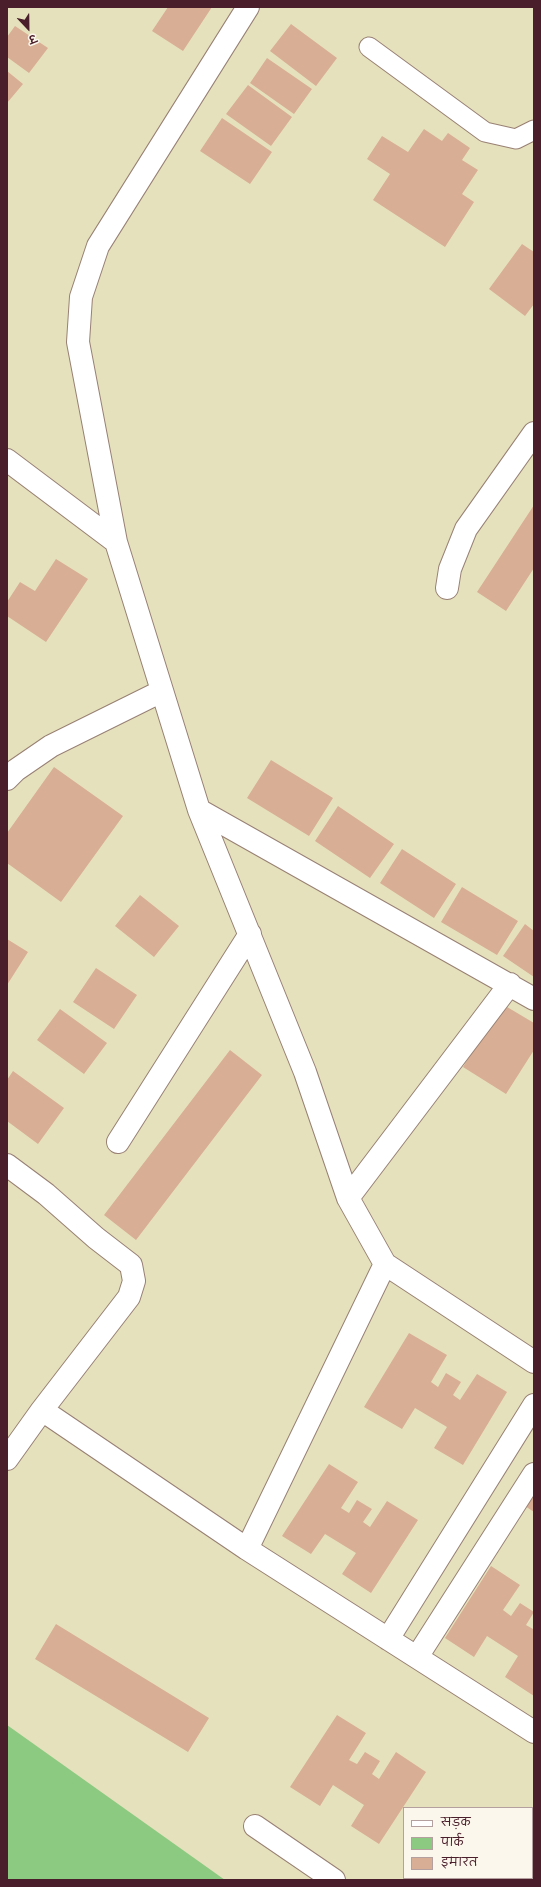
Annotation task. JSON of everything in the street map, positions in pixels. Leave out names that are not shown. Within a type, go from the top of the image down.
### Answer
[{"type":"street","points":[[248,7],[98,246],[81,297],[78,342],[116,542],[199,810],[305,1072],[348,1198],[385,1264],[534,1362]]},
{"type":"street","points":[[447,588],[450,569],[466,529],[534,433]]},
{"type":"street","points":[[7,460],[116,542]]},
{"type":"street","points":[[7,778],[51,746],[162,691]]},
{"type":"street","points":[[199,810],[534,998]]},
{"type":"street","points":[[118,1142],[250,934]]},
{"type":"street","points":[[348,1198],[510,984]]},
{"type":"street","points":[[7,1165],[46,1194],[96,1238],[131,1265],[134,1281],[129,1296],[42,1410],[7,1459]]},
{"type":"street","points":[[247,1548],[385,1264]]},
{"type":"street","points":[[388,1639],[534,1405]]},
{"type":"street","points":[[42,1410],[247,1548],[534,1732]]},
{"type":"street","points":[[417,1657],[534,1474]]},
{"type":"street","points":[[255,1826],[334,1880]]},
{"type":"lane","points":[[369,47],[485,132],[516,139],[534,130]]},
{"type":"green space","points":[[7,1725],[225,1880],[7,1880]]},
{"type":"building","points":[[168,7],[212,7],[183,51],[152,31]]},
{"type":"building","points":[[291,24],[337,58],[316,86],[270,51]]},
{"type":"building","points":[[15,26],[48,48],[29,73],[7,57],[7,37]]},
{"type":"building","points":[[267,58],[312,89],[294,114],[250,83]]},
{"type":"building","points":[[7,71],[23,84],[7,103]]},
{"type":"building","points":[[248,85],[292,117],[271,146],[226,114]]},
{"type":"building","points":[[222,118],[272,152],[250,184],[200,151]]},
{"type":"building","points":[[424,129],[442,141],[448,133],[470,148],[462,160],[478,170],[462,194],[474,202],[445,247],[373,200],[390,174],[367,159],[382,136],[408,152]]},
{"type":"building","points":[[522,244],[534,252],[534,304],[525,316],[489,289]]},
{"type":"building","points":[[534,505],[534,568],[506,611],[477,592]]},
{"type":"building","points":[[56,559],[88,579],[46,642],[7,616],[7,602],[20,582],[35,591]]},
{"type":"building","points":[[271,760],[333,798],[309,836],[247,798]]},
{"type":"building","points":[[54,767],[123,816],[61,902],[7,863],[7,833]]},
{"type":"building","points":[[338,806],[394,844],[370,878],[315,841]]},
{"type":"building","points":[[402,849],[456,884],[434,918],[380,883]]},
{"type":"building","points":[[462,887],[518,921],[497,955],[441,922]]},
{"type":"building","points":[[140,895],[179,926],[154,957],[115,926]]},
{"type":"building","points":[[525,924],[534,931],[534,977],[503,956]]},
{"type":"building","points":[[7,939],[28,952],[7,985]]},
{"type":"building","points":[[96,968],[137,995],[114,1029],[73,1002]]},
{"type":"building","points":[[502,1004],[534,1023],[534,1050],[506,1094],[463,1067]]},
{"type":"building","points":[[60,1009],[107,1043],[84,1074],[37,1040]]},
{"type":"building","points":[[230,1050],[262,1075],[136,1240],[104,1215]]},
{"type":"building","points":[[13,1071],[64,1108],[38,1144],[7,1121],[7,1080]]},
{"type":"building","points":[[409,1333],[447,1355],[431,1382],[438,1387],[446,1373],[461,1382],[453,1395],[460,1400],[477,1374],[507,1392],[463,1465],[434,1448],[447,1427],[415,1408],[402,1429],[364,1407]]},
{"type":"building","points":[[329,1464],[358,1482],[341,1508],[349,1513],[357,1500],[372,1509],[363,1522],[370,1527],[387,1501],[418,1520],[371,1593],[342,1574],[356,1553],[325,1534],[311,1554],[282,1536]]},
{"type":"building","points":[[534,1486],[534,1512],[522,1504]]},
{"type":"building","points":[[491,1566],[520,1585],[503,1610],[511,1616],[520,1603],[534,1612],[526,1625],[533,1629],[534,1628],[534,1696],[505,1677],[518,1656],[487,1636],[474,1657],[445,1638]]},
{"type":"building","points":[[56,1624],[209,1718],[188,1752],[35,1659]]},
{"type":"building","points":[[337,1715],[366,1733],[349,1760],[357,1764],[365,1752],[380,1761],[372,1774],[379,1779],[396,1752],[426,1772],[379,1844],[351,1826],[364,1805],[333,1785],[320,1806],[290,1787]]},
{"type":"building","points":[[533,1838],[534,1838],[533,1852]]},
{"type":"building","points":[[534,1869],[534,1880],[475,1880],[533,1879]]}]
